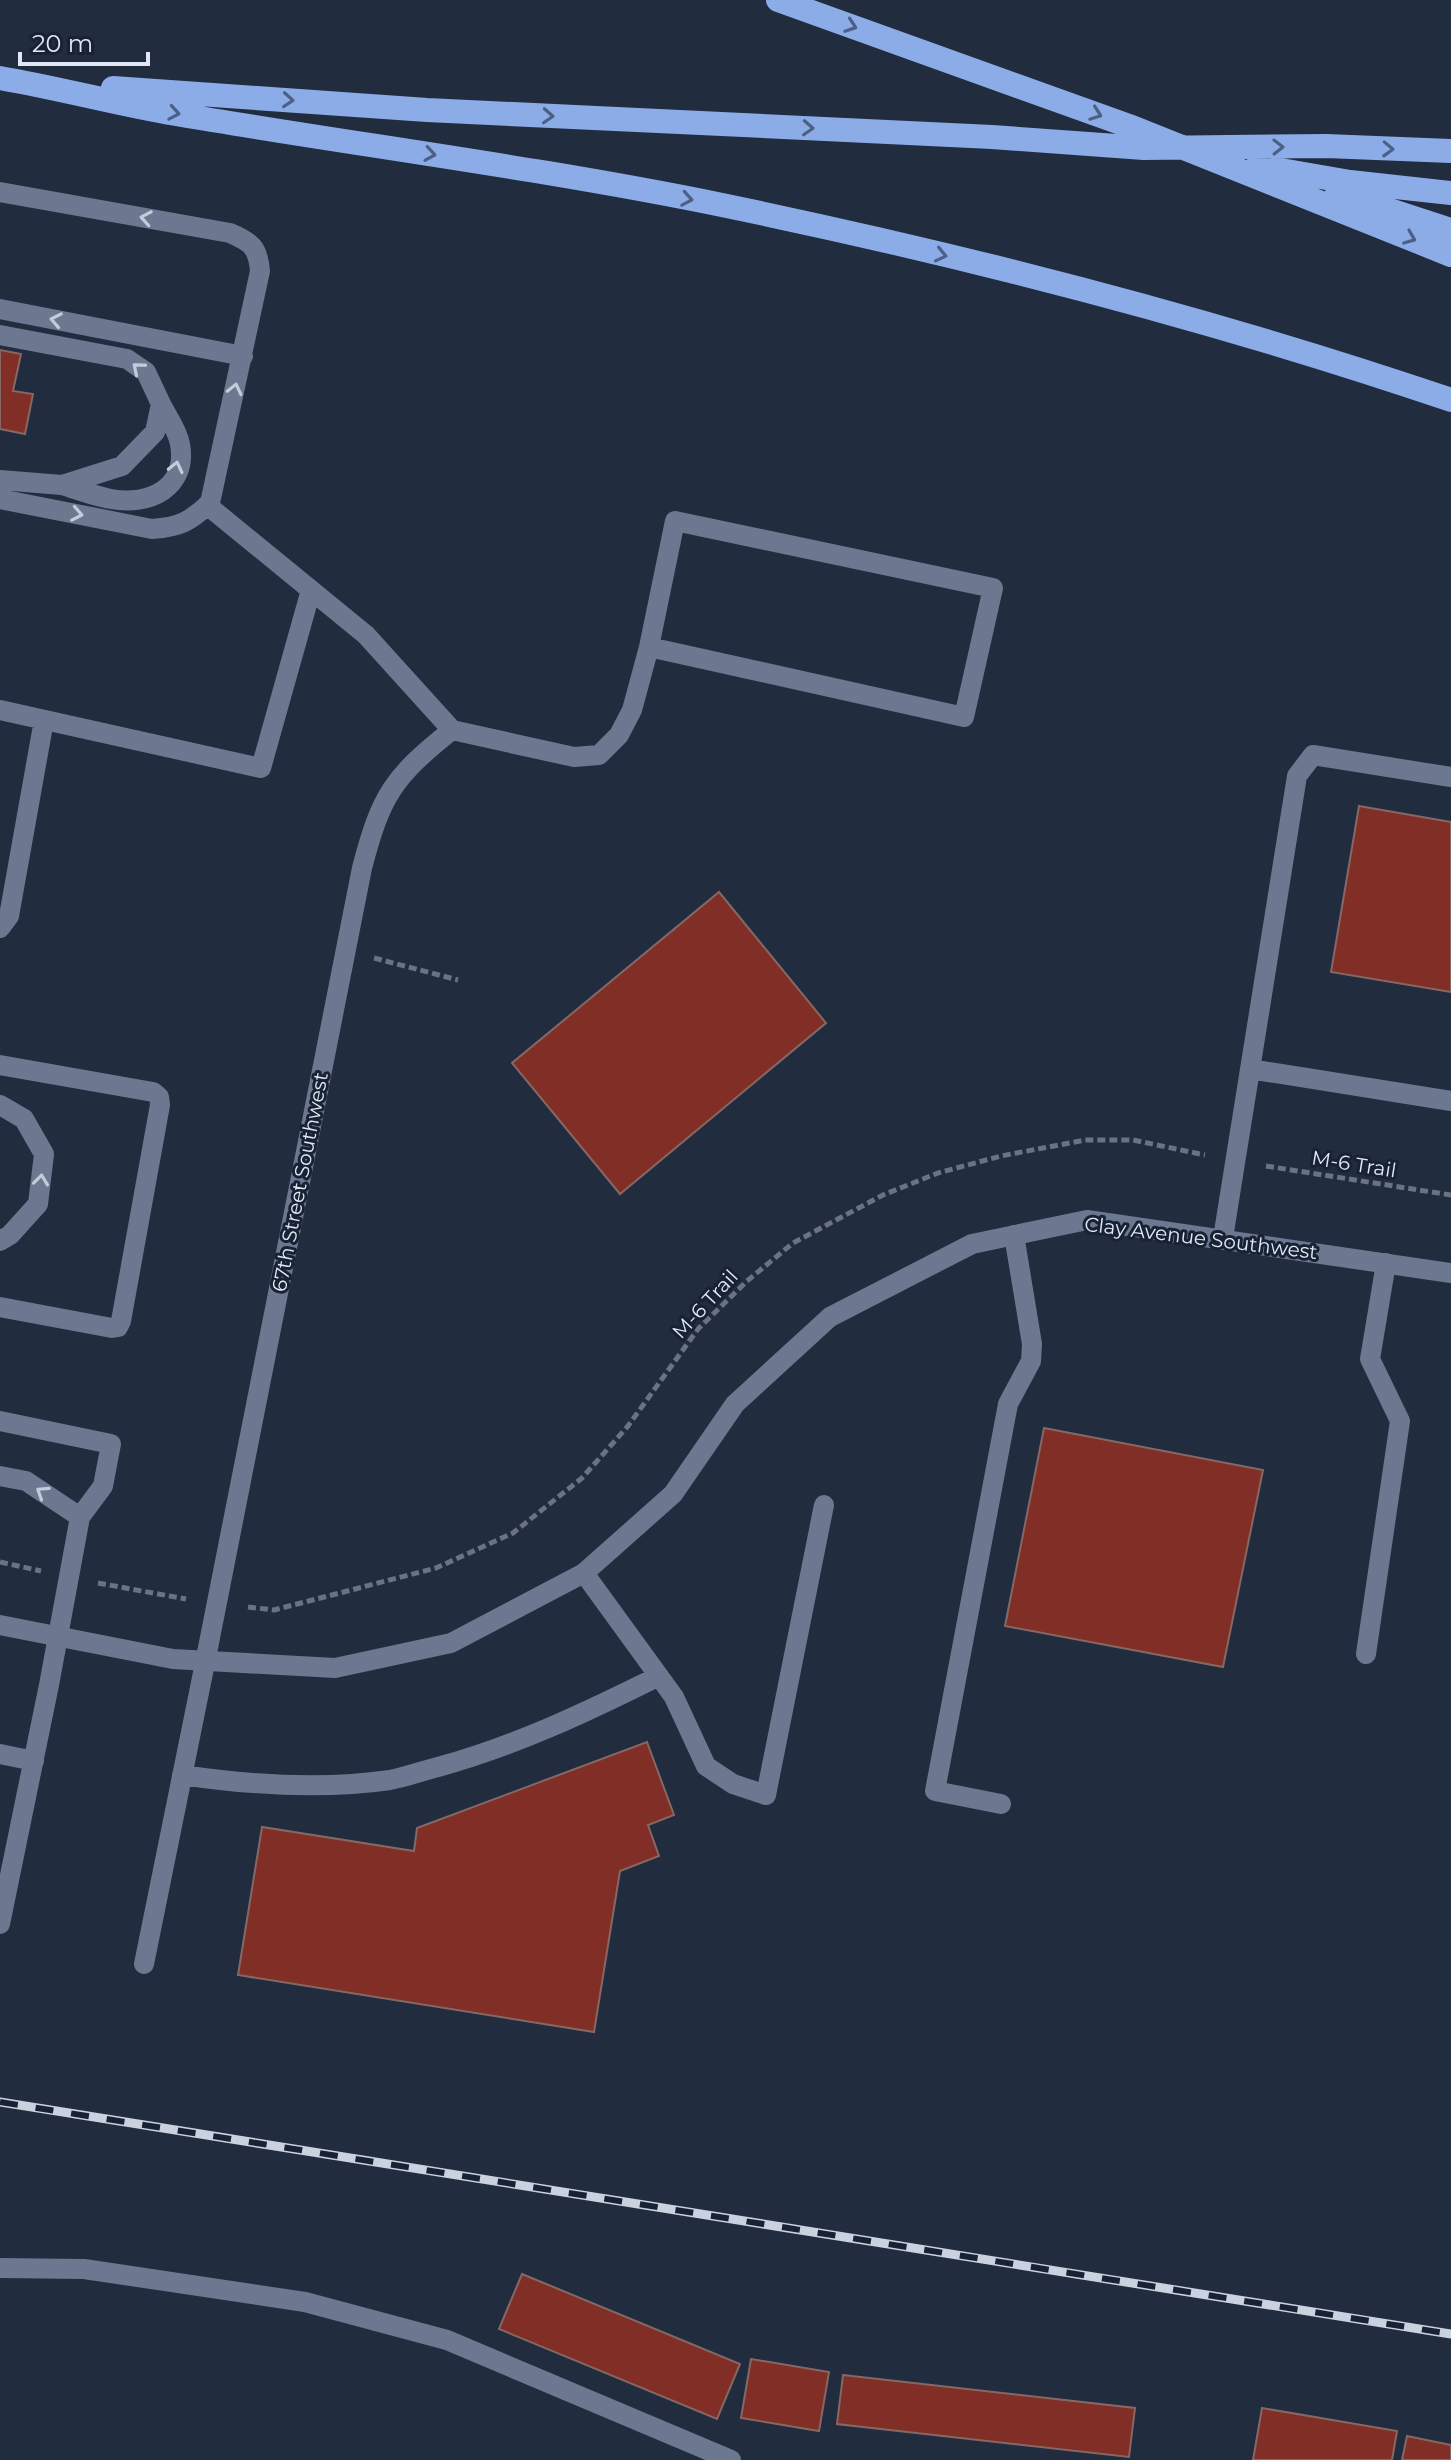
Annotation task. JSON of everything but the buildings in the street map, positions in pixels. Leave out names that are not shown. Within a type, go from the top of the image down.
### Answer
[{"type":"highway","points":[[778,0],[1129,126],[1451,230]]},
{"type":"highway","points":[[8,79],[427,110],[992,137],[1144,148],[1326,146],[1451,151]]},
{"type":"highway","points":[[8,79],[171,113],[437,155],[764,215],[972,262],[1189,317],[1451,400]]},
{"type":"highway","points":[[1129,126],[1451,255]]},
{"type":"highway","points":[[1144,148],[1350,182],[1447,193]]},
{"type":"street","points":[[0,192],[230,233],[252,242],[259,256],[260,271],[210,503],[194,518],[175,527],[152,529],[0,499]]},
{"type":"street","points":[[0,309],[243,356]]},
{"type":"street","points":[[0,335],[127,359],[146,372],[180,443],[179,471],[169,489],[147,498],[113,499],[62,485],[0,480]]},
{"type":"street","points":[[62,485],[122,466],[155,432],[161,404]]},
{"type":"street","points":[[207,505],[366,635],[452,730],[574,757],[599,755],[619,735],[632,710],[649,647],[675,521],[993,588],[964,717],[649,647]]},
{"type":"street","points":[[0,710],[261,768],[311,590]]},
{"type":"street","points":[[0,928],[9,916],[44,720]]},
{"type":"street","name":"67th Street Southwest","points":[[144,1964],[374,822],[394,782],[420,755],[452,730]]},
{"type":"street","points":[[1223,1238],[1297,776],[1313,755],[1451,777]]},
{"type":"street","points":[[0,1065],[153,1092],[159,1097],[160,1105],[118,1327],[0,1307]]},
{"type":"street","points":[[1250,1069],[1451,1101]]},
{"type":"street","points":[[0,1105],[24,1119],[44,1154],[38,1204],[10,1235],[0,1241]]},
{"type":"street","name":"Clay Avenue Southwest","points":[[0,1625],[205,1663],[335,1668],[451,1643],[584,1573],[673,1494],[735,1404],[830,1317],[972,1244],[1087,1220],[1451,1273]]},
{"type":"street","points":[[1001,1804],[935,1791],[1008,1404],[1031,1361],[1032,1344],[1014,1235]]},
{"type":"street","points":[[1366,1654],[1400,1421],[1370,1359],[1386,1263]]},
{"type":"street","points":[[0,1421],[111,1444],[103,1486],[80,1517],[59,1637],[0,1924]]},
{"type":"street","points":[[0,1476],[26,1481],[80,1517]]},
{"type":"street","points":[[584,1573],[674,1697],[706,1766],[733,1784],[766,1795],[824,1505]]},
{"type":"street","points":[[182,1775],[237,1783],[324,1785],[392,1779],[490,1752],[586,1712],[659,1676]]},
{"type":"street","points":[[0,1754],[34,1761]]},
{"type":"street","points":[[0,2268],[84,2269],[305,2302],[447,2340],[731,2460]]},
{"type":"path","points":[[346,951],[458,980]]},
{"type":"path","name":"M-6 Trail","points":[[289,1606],[436,1568],[513,1533],[582,1478],[628,1426],[698,1329],[747,1281],[793,1243],[883,1195],[938,1173],[1001,1156],[1085,1140],[1133,1140],[1203,1155]]},
{"type":"path","name":"M-6 Trail","points":[[1251,1164],[1451,1195]]},
{"type":"path","points":[[0,1562],[35,1569]]},
{"type":"path","points":[[105,1584],[162,1595]]},
{"type":"railway","points":[[0,2102],[1451,2334]]}]
